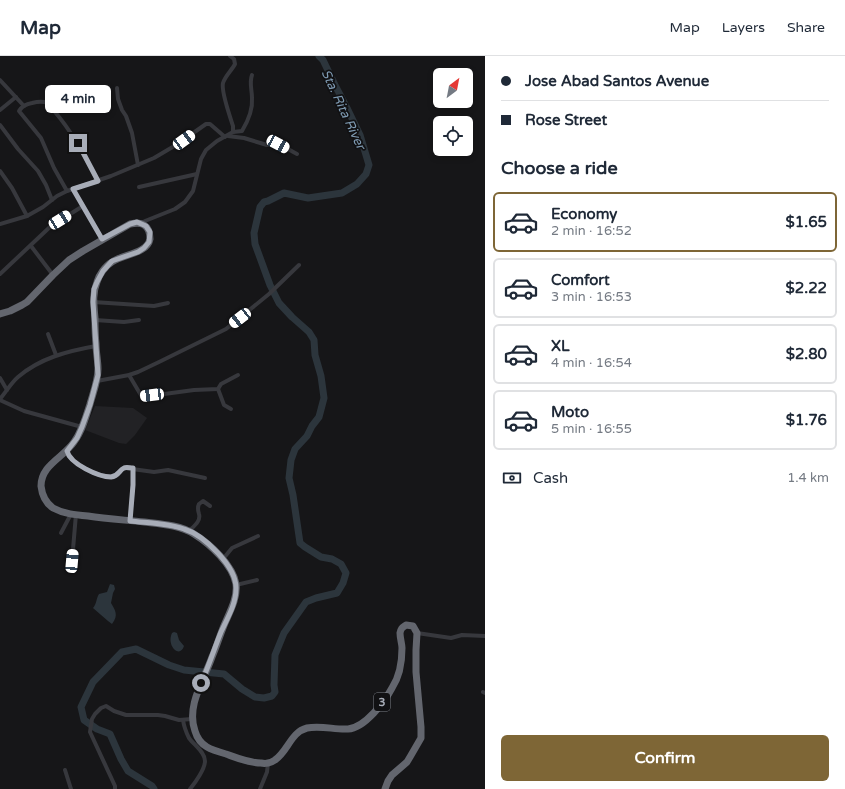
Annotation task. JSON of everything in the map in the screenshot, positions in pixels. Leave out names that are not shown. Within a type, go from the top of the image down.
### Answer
[{"type":"highway","points":[[0,314],[15,309],[27,302],[69,260],[102,239],[130,224],[137,222],[146,226],[150,232],[149,242],[144,248],[138,252],[112,261],[99,277],[94,289],[93,302],[98,375],[90,405],[77,438],[67,451],[54,461],[44,473],[42,490],[44,498],[50,506],[62,512],[182,528],[205,541],[223,559],[233,573],[236,590],[234,600],[212,658],[198,689],[192,719],[193,725],[198,739],[204,746],[252,762],[262,764],[268,763]]},
{"type":"highway","name":"3","points":[[268,763],[275,761],[300,730],[313,727],[351,729],[364,722],[384,701],[398,677],[401,665],[402,646],[400,633],[402,628],[406,625],[413,626],[417,633]]},
{"type":"highway","points":[[385,789],[392,775],[410,758],[421,738],[416,672],[417,633]]},
{"type":"street","points":[[230,56],[235,60],[235,64],[222,84],[233,126],[233,132]]},
{"type":"street","points":[[142,224],[145,221],[171,210],[185,202],[193,191],[201,159],[206,150],[217,141],[233,132],[242,131],[251,113],[253,99],[250,85],[252,75]]},
{"type":"street","points":[[0,80],[24,106]]},
{"type":"street","points":[[116,88],[118,99],[132,133],[138,165]]},
{"type":"street","points":[[0,110],[16,97]]},
{"type":"street","points":[[67,191],[54,168],[41,138],[19,111],[24,106],[42,102],[48,104],[72,133],[98,181]]},
{"type":"street","points":[[0,224],[26,216],[43,208],[52,200],[67,191],[98,181],[154,158],[206,124],[210,124],[226,136],[244,138],[267,145],[277,144],[297,154]]},
{"type":"street","points":[[0,125],[38,172],[46,185],[52,200]]},
{"type":"street","points":[[0,171],[12,188],[26,216]]},
{"type":"street","points":[[139,188],[197,174]]},
{"type":"street","points":[[73,189],[102,239]]},
{"type":"street","points":[[0,274],[52,226],[83,206]]},
{"type":"street","points":[[31,246],[53,275]]},
{"type":"street","points":[[96,381],[129,375],[222,332],[269,294],[299,265]]},
{"type":"street","points":[[93,302],[154,306],[168,303]]},
{"type":"street","points":[[95,320],[124,322],[139,320]]},
{"type":"street","points":[[48,334],[56,355]]},
{"type":"street","points":[[82,427],[24,411],[0,400],[16,379],[25,371],[56,355],[72,350],[96,346]]},
{"type":"street","points":[[129,375],[142,397],[194,390],[218,389]]},
{"type":"street","points":[[218,389],[221,384],[238,375]]},
{"type":"street","points":[[0,378],[7,390]]},
{"type":"street","points":[[218,389],[224,405],[231,409]]},
{"type":"street","points":[[67,451],[70,458],[79,465],[110,477],[117,475],[123,468],[133,468],[154,472],[168,470],[204,478]]},
{"type":"street","points":[[130,521],[133,468]]},
{"type":"street","points":[[189,531],[199,520],[200,516],[198,504],[203,501],[210,506]]},
{"type":"street","points":[[61,533],[73,514]]},
{"type":"street","points":[[72,561],[73,514]]},
{"type":"street","points":[[223,559],[232,548],[258,536]]},
{"type":"street","points":[[236,585],[257,580]]},
{"type":"street","points":[[417,633],[451,638],[462,635],[485,636]]},
{"type":"street","points":[[115,789],[115,786],[90,732],[92,719],[99,710],[106,706],[114,712],[126,715],[161,715],[183,720],[192,719]]},
{"type":"street","points":[[183,720],[185,730],[204,757],[205,763],[190,789]]},
{"type":"street","points":[[260,789],[267,772],[268,763]]},
{"type":"street","points":[[65,770],[71,789]]},
{"type":"shaded area","points":[[95,406],[133,408],[147,418],[135,435],[126,444],[119,443],[85,430]]},
{"type":"shaded area","points":[[110,584],[114,585],[115,589],[111,603],[116,615],[112,624],[93,608],[99,594],[107,592]]},
{"type":"shaded area","points":[[172,633],[177,633],[179,640],[184,646],[180,651],[177,651],[172,646],[171,638]]},
{"type":"waterway","name":"Sta. Rita River","points":[[154,789],[152,786],[128,771],[110,734],[97,729],[84,720],[81,707],[93,682],[122,652],[136,649],[169,665],[184,670],[224,674],[242,689],[255,697],[264,698],[272,696],[275,692],[275,655],[284,633],[306,602],[337,593],[343,583],[346,573],[341,564],[332,559],[321,557],[300,543],[289,478],[291,460],[295,449],[307,436],[319,417],[324,398],[321,376],[315,355],[314,340],[309,332],[279,303],[270,285],[255,244],[254,233],[260,207],[264,202],[284,193],[308,198],[342,193],[357,184],[366,174],[369,165],[360,135],[323,60],[319,56]]},
{"type":"route","points":[[78,143],[98,181],[73,189],[102,239],[130,224],[137,222],[146,226],[150,232],[150,237],[149,242],[138,252],[112,261],[99,277],[94,289],[93,302],[98,375],[82,427],[77,438],[67,451],[67,454],[79,465],[105,476],[110,477],[117,475],[122,469],[133,468],[130,521],[168,525],[189,531],[205,541],[223,559],[233,573],[236,585],[234,600],[201,683]]}]
